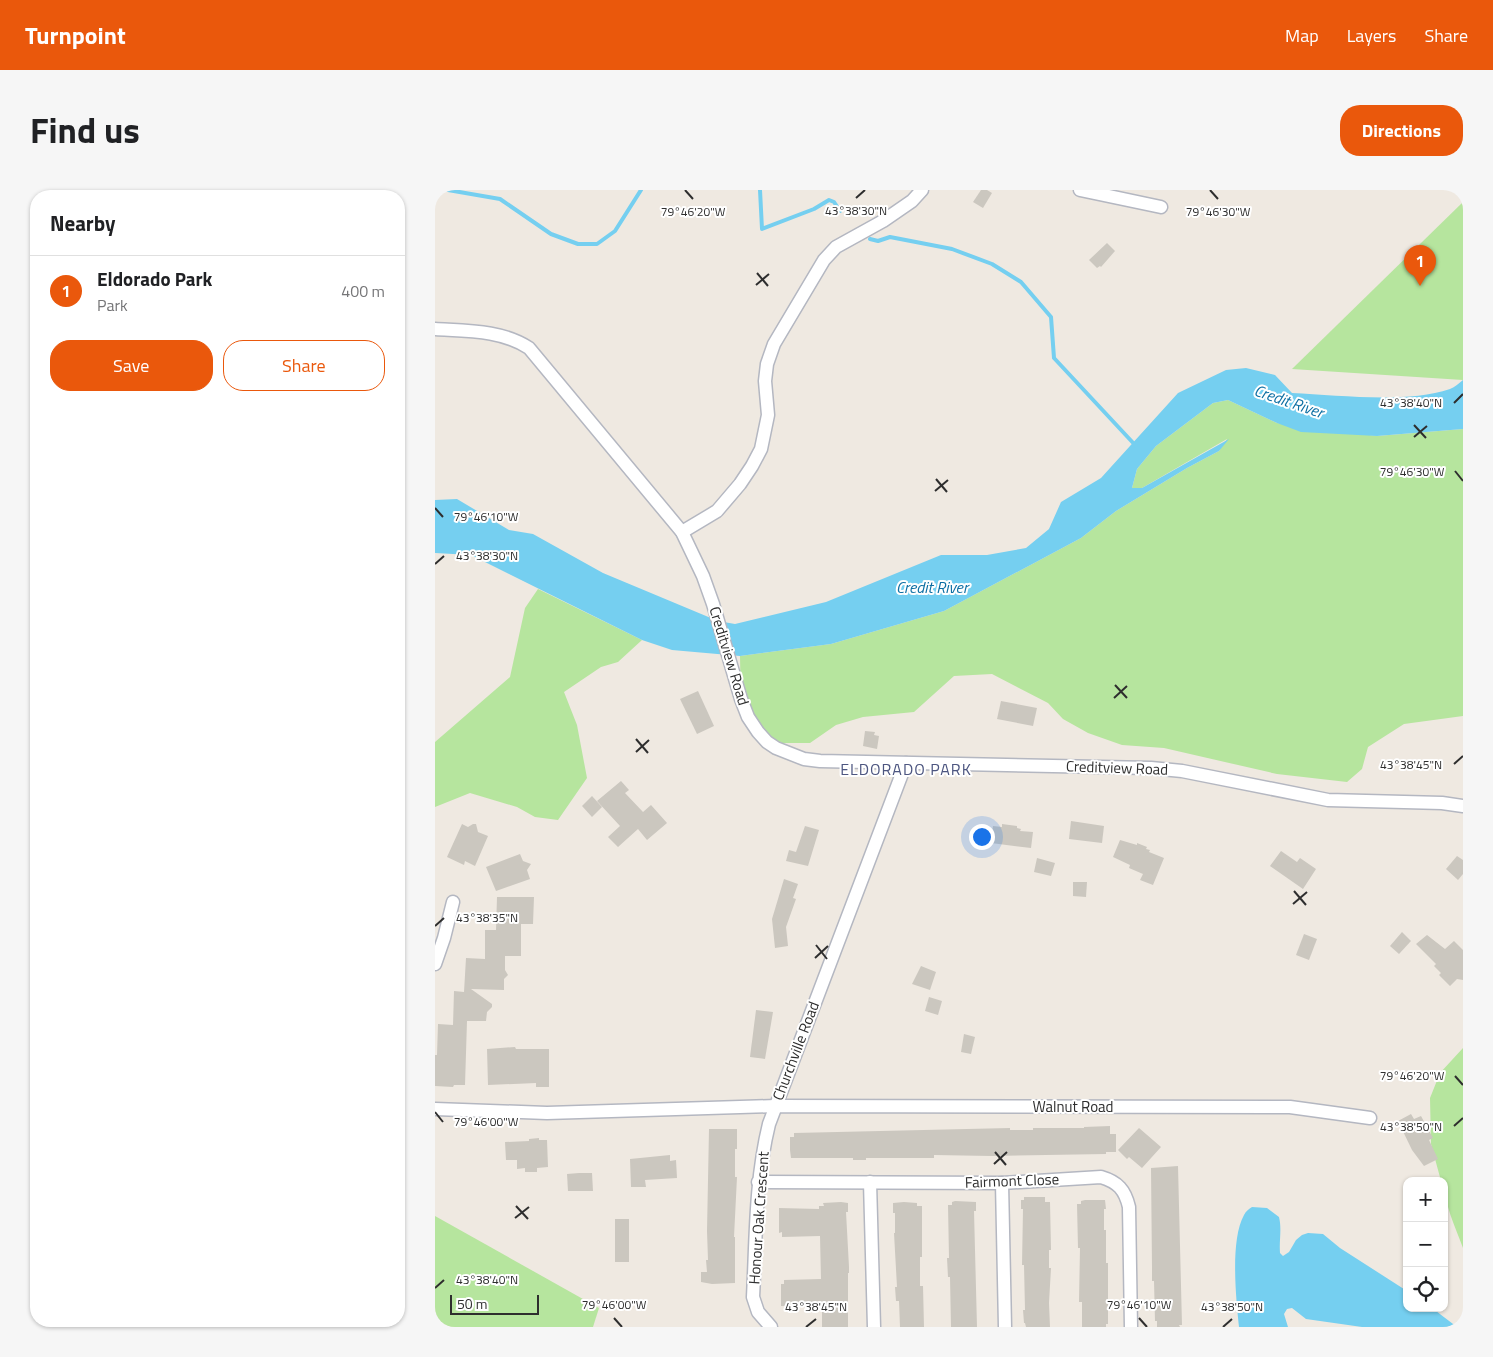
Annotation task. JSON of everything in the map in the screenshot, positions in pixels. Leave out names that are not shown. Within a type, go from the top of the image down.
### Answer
[{"type":"street","points":[[682,532],[717,511],[740,484],[752,466],[761,448],[768,414],[765,381],[767,364],[775,344],[824,260],[836,248],[883,221],[911,201],[922,190]]},
{"type":"street","points":[[1080,190],[1161,207]]},
{"type":"street","name":"Creditview Road","points":[[435,329],[503,336],[529,348],[682,532],[700,568],[713,604],[748,717],[767,742],[776,748],[804,759],[820,761],[1151,768],[1182,771],[1328,800],[1442,803],[1463,806]]},
{"type":"street","name":"Churchville Road","points":[[435,1109],[547,1113],[776,1106],[906,763]]},
{"type":"street","points":[[435,964],[453,902]]},
{"type":"street","name":"Walnut Road","points":[[776,1106],[1290,1107],[1370,1118]]},
{"type":"street","name":"Honour Oak Crescent","points":[[771,1327],[758,1312],[753,1297],[758,1182],[763,1146],[776,1106]]},
{"type":"street","name":"Fairmont Close","points":[[758,1182],[1001,1183],[1101,1177],[1111,1180],[1127,1196],[1129,1207],[1131,1327]]},
{"type":"street","points":[[870,1182],[874,1327]]},
{"type":"street","points":[[1001,1183],[1005,1327]]},
{"type":"green space","points":[[1463,202],[1463,380],[1292,369]]},
{"type":"green space","points":[[1228,400],[1277,423],[1377,436],[1463,429],[1463,716],[1404,724],[1368,747],[1362,769],[1347,782],[1277,774],[1164,748],[1122,745],[1088,733],[1063,719],[1048,703],[992,674],[954,676],[914,712],[863,717],[836,725],[810,743],[782,743],[752,730],[741,708],[740,656],[831,644],[944,611],[1081,538],[1116,511],[1219,451],[1227,439],[1142,488],[1132,488],[1137,469],[1156,446],[1213,403]]},
{"type":"green space","points":[[538,589],[642,640],[618,662],[601,667],[564,692],[577,725],[587,778],[558,820],[535,817],[517,807],[470,793],[435,807],[435,742],[510,677],[525,608]]},
{"type":"green space","points":[[1463,1048],[1463,1248],[1448,1207],[1448,1177],[1440,1177],[1431,1144],[1430,1098],[1440,1073]]},
{"type":"green space","points":[[435,1216],[599,1308],[593,1327],[435,1327]]},
{"type":"water","name":"Credit River","points":[[1246,368],[1275,375],[1292,393],[1351,397],[1393,397],[1433,394],[1450,389],[1463,380],[1463,429],[1377,436],[1301,432],[1228,400],[1213,403],[1156,446],[1137,469],[1132,488],[1142,488],[1229,439],[1219,451],[1116,511],[1081,538],[944,611],[831,644],[740,656],[672,650],[642,640],[471,555],[435,553],[435,500],[457,499],[509,530],[533,534],[603,573],[718,621],[735,624],[826,602],[941,555],[987,555],[1026,548],[1049,529],[1061,502],[1101,478],[1178,393],[1226,370]]},
{"type":"water","points":[[1252,1207],[1267,1208],[1279,1217],[1280,1253],[1283,1256],[1289,1252],[1296,1240],[1302,1235],[1308,1233],[1323,1234],[1340,1248],[1403,1288],[1403,1312],[1437,1312],[1457,1327],[1362,1327],[1306,1319],[1292,1308],[1287,1309],[1284,1314],[1288,1327],[1239,1327],[1235,1254],[1240,1226],[1247,1211]]},
{"type":"building","points":[[981,190],[987,190],[992,193],[983,208],[973,202]]},
{"type":"building","points":[[1107,243],[1115,251],[1101,267],[1097,268],[1089,260]]},
{"type":"building","points":[[698,691],[714,726],[697,734],[680,699]]},
{"type":"building","points":[[1001,701],[1037,708],[1033,726],[997,719]]},
{"type":"building","points":[[865,731],[875,732],[874,735],[879,736],[877,749],[863,746]]},
{"type":"building","points":[[621,781],[629,790],[625,793],[643,812],[651,805],[667,823],[647,840],[638,829],[618,847],[608,837],[620,826],[597,801]]},
{"type":"building","points":[[592,796],[602,807],[592,817],[582,806]]},
{"type":"building","points":[[1071,821],[1104,826],[1102,843],[1069,839]]},
{"type":"building","points":[[462,824],[468,827],[476,824],[478,832],[488,836],[475,866],[465,861],[464,865],[447,857]]},
{"type":"building","points":[[1002,824],[1017,826],[1017,828],[1021,829],[1020,831],[1033,832],[1031,848],[991,843],[993,826],[1002,827]]},
{"type":"building","points":[[805,826],[819,830],[808,866],[786,861],[789,850],[796,852]]},
{"type":"building","points":[[1120,840],[1147,847],[1146,849],[1150,850],[1149,852],[1164,858],[1153,885],[1140,880],[1143,874],[1129,868],[1130,865],[1113,857]]},
{"type":"building","points":[[1281,851],[1297,862],[1300,858],[1316,869],[1303,889],[1270,866]]},
{"type":"building","points":[[520,854],[523,861],[531,864],[527,870],[530,879],[496,891],[486,867]]},
{"type":"building","points":[[1457,856],[1463,860],[1463,874],[1458,880],[1446,869]]},
{"type":"building","points":[[1037,858],[1055,863],[1051,876],[1034,872]]},
{"type":"building","points":[[784,879],[798,884],[793,898],[796,899],[786,927],[788,946],[775,948],[772,919]]},
{"type":"building","points":[[1073,882],[1087,882],[1086,897],[1073,896]]},
{"type":"building","points":[[497,897],[534,897],[533,924],[521,924],[521,956],[505,956],[505,970],[508,975],[504,979],[504,990],[471,989],[492,1004],[492,1007],[487,1012],[486,1021],[467,1021],[465,1085],[454,1085],[453,1087],[435,1086],[438,1024],[453,1025],[454,991],[464,992],[466,958],[485,959],[485,930],[496,930]]},
{"type":"building","points":[[1402,932],[1411,941],[1399,954],[1390,946]]},
{"type":"building","points":[[1304,934],[1317,939],[1309,960],[1296,955]]},
{"type":"building","points":[[1427,935],[1445,949],[1454,941],[1463,950],[1463,980],[1457,979],[1450,986],[1439,975],[1441,973],[1434,966],[1436,964],[1416,944]]},
{"type":"building","points":[[921,966],[936,972],[930,990],[912,984]]},
{"type":"building","points":[[929,997],[942,1001],[938,1015],[925,1011]]},
{"type":"building","points":[[756,1010],[773,1012],[765,1059],[750,1057]]},
{"type":"building","points":[[964,1034],[975,1037],[971,1054],[961,1052]]},
{"type":"building","points":[[515,1047],[516,1049],[549,1049],[549,1087],[536,1087],[536,1083],[488,1085],[487,1049]]},
{"type":"building","points":[[1411,1114],[1414,1119],[1421,1116],[1433,1138],[1429,1140],[1438,1159],[1424,1166],[1412,1150],[1398,1121]]},
{"type":"building","points":[[1110,1126],[1110,1134],[1116,1134],[1116,1152],[1106,1152],[1106,1154],[934,1155],[934,1158],[866,1158],[866,1160],[853,1160],[853,1158],[791,1158],[790,1150],[790,1137],[794,1137],[794,1133],[1010,1128],[1010,1130],[1033,1130],[1033,1128]]},
{"type":"building","points":[[1139,1128],[1161,1147],[1142,1168],[1129,1157],[1127,1159],[1118,1150]]},
{"type":"building","points":[[709,1129],[737,1129],[737,1149],[735,1149],[735,1177],[737,1177],[734,1237],[735,1283],[712,1284],[701,1282],[701,1272],[707,1272],[706,1260],[708,1260]]},
{"type":"building","points":[[539,1138],[539,1140],[547,1140],[548,1167],[537,1168],[537,1172],[525,1172],[525,1168],[517,1169],[517,1160],[506,1160],[505,1142],[529,1141],[529,1139]]},
{"type":"building","points":[[670,1155],[670,1161],[676,1160],[677,1178],[645,1180],[646,1187],[631,1187],[630,1159]]},
{"type":"building","points":[[1178,1166],[1182,1325],[1179,1325],[1180,1327],[1157,1327],[1157,1321],[1155,1321],[1154,1281],[1152,1281],[1151,1168]]},
{"type":"building","points":[[592,1173],[593,1191],[568,1191],[567,1174]]},
{"type":"building","points":[[1024,1197],[1045,1197],[1045,1202],[1050,1202],[1050,1327],[1026,1327],[1024,1323],[1023,1209],[1021,1209],[1021,1200],[1024,1200]]},
{"type":"building","points":[[1105,1200],[1104,1230],[1106,1230],[1106,1263],[1108,1263],[1108,1324],[1106,1324],[1106,1327],[1082,1327],[1082,1302],[1079,1302],[1080,1248],[1078,1248],[1077,1204],[1081,1204],[1081,1201]]},
{"type":"building","points":[[952,1202],[976,1202],[976,1211],[974,1211],[977,1327],[951,1327],[950,1277],[948,1277],[947,1258],[949,1258],[948,1205],[952,1205]]},
{"type":"building","points":[[823,1203],[848,1203],[848,1212],[846,1212],[849,1267],[848,1327],[822,1327],[822,1306],[781,1306],[781,1284],[784,1284],[784,1280],[821,1279],[820,1236],[782,1237],[782,1232],[779,1233],[779,1208],[819,1209],[819,1206],[824,1206]]},
{"type":"building","points":[[893,1203],[917,1203],[917,1206],[922,1206],[920,1286],[923,1286],[924,1327],[900,1327],[899,1301],[896,1301],[895,1287],[897,1287],[894,1233],[895,1213],[893,1213]]},
{"type":"building","points":[[615,1219],[629,1219],[629,1262],[615,1262]]},
{"type":"waterway","points":[[448,190],[500,199],[551,234],[578,244],[597,244],[615,231],[641,190]]},
{"type":"waterway","points":[[760,190],[762,229],[814,209],[829,200],[834,202],[840,211]]},
{"type":"waterway","points":[[870,239],[878,241],[890,237],[952,249],[992,264],[1021,282],[1051,317],[1054,358],[1136,446]]},
{"type":"place","name":"Eldorado Park","points":[[1420,286]]},
{"type":"district","name":"ELDORADO PARK","points":[[906,769]]}]
